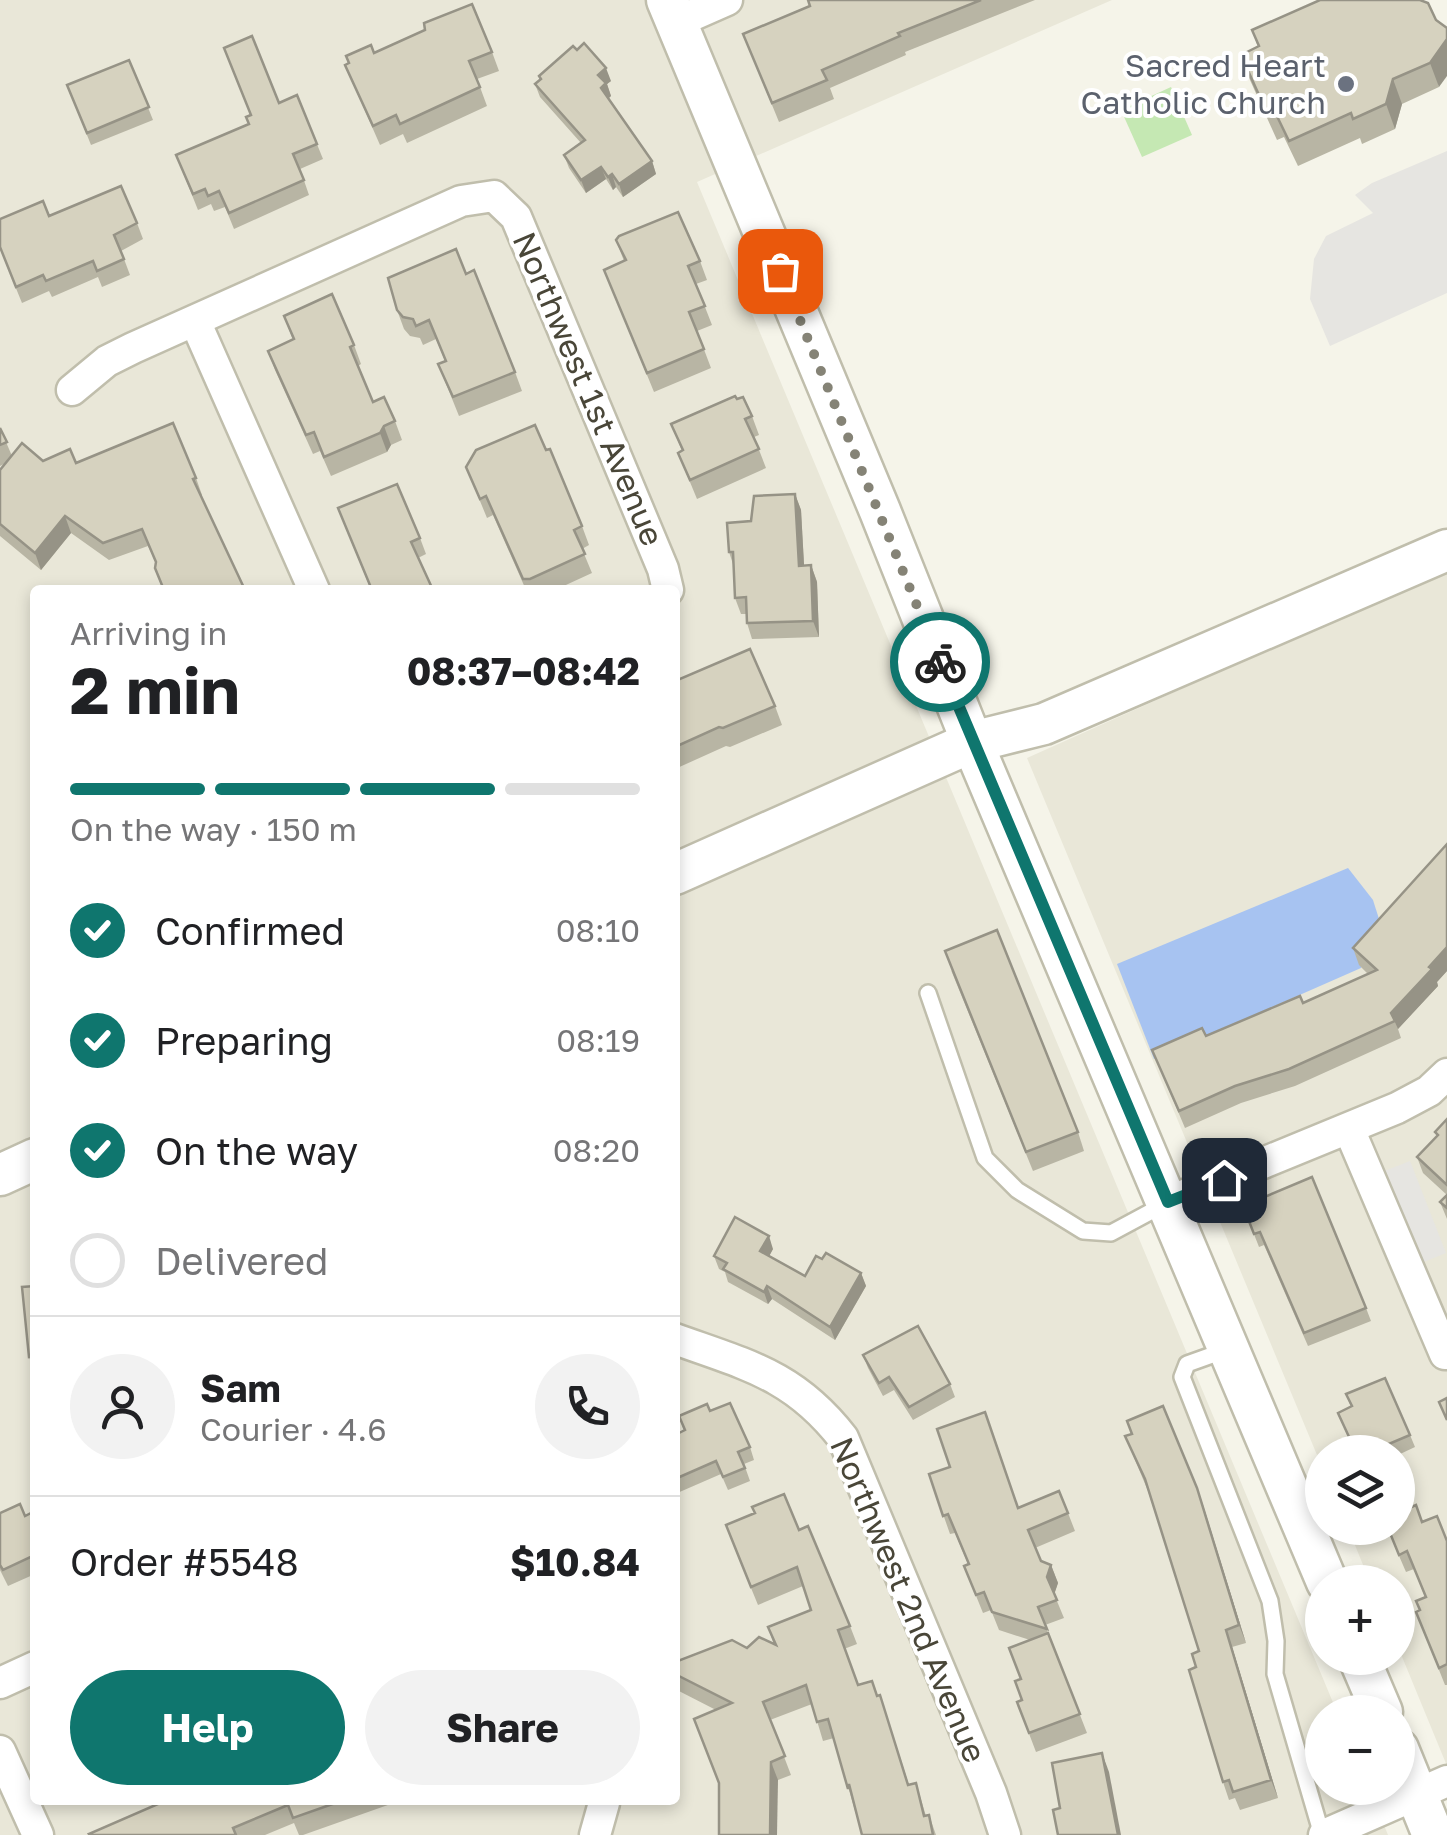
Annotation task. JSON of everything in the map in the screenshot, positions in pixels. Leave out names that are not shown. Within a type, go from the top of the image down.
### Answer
[{"type":"street","points":[[727,0],[672,11],[972,742],[1320,1565]]},
{"type":"street","name":"Northwest 1st Avenue","points":[[195,321],[460,201],[494,196],[516,217],[667,585]]},
{"type":"street","points":[[72,390],[107,362],[195,321],[312,585]]},
{"type":"street","points":[[680,872],[972,742],[1044,724],[1447,550]]},
{"type":"street","points":[[1168,1202],[1429,1091],[1447,1074]]},
{"type":"street","points":[[1348,1128],[1445,1354]]},
{"type":"street","points":[[0,1175],[30,1161]]},
{"type":"street","name":"Northwest 2nd Avenue","points":[[680,1342],[741,1362],[796,1389],[824,1413],[843,1438],[991,1793],[1004,1835]]},
{"type":"street","points":[[0,1683],[30,1669]]},
{"type":"street","points":[[0,1751],[38,1835]]},
{"type":"street","points":[[1415,1768],[1432,1788],[1433,1835]]},
{"type":"street","points":[[1323,1835],[1432,1788]]},
{"type":"street","points":[[595,1835],[603,1805]]},
{"type":"lane","points":[[928,992],[985,1158],[1017,1190],[1082,1230],[1097,1232],[1112,1233],[1168,1202]]},
{"type":"lane","points":[[1230,1348],[1186,1364],[1182,1376],[1270,1601],[1276,1641],[1275,1674],[1323,1835]]},
{"type":"shaded area","points":[[0,0],[1112,0],[697,182],[1305,1636],[1305,1675],[1322,1675],[1330,1695],[1305,1695],[1305,1805],[1376,1805],[1388,1835],[0,1835]]},
{"type":"shaded area","points":[[1447,151],[1447,293],[1330,346],[1310,299],[1314,259],[1326,236],[1373,213],[1355,195],[1372,183]]},
{"type":"shaded area","points":[[1447,570],[1447,1766],[1410,1675],[1415,1675],[1415,1565],[1363,1565],[1355,1545],[1415,1545],[1415,1435],[1309,1435],[1027,758]]},
{"type":"shaded area","points":[[1410,1161],[1446,1253],[1419,1264],[1382,1172]]},
{"type":"green space","points":[[1171,87],[1192,135],[1142,157],[1121,110]]},
{"type":"water","points":[[1348,868],[1373,900],[1379,919],[1361,968],[1154,1059],[1117,964]]},
{"type":"building","points":[[808,0],[981,0],[898,33],[900,36],[822,70],[827,80],[772,103],[743,34],[810,6]]},
{"type":"building","name":"Sacred Heart Catholic Church","points":[[1320,0],[1420,0],[1428,3],[1436,20],[1447,28],[1447,39],[1430,63],[1393,79],[1386,104],[1353,119],[1351,113],[1289,141],[1275,112],[1268,115],[1241,55],[1259,46],[1252,30]]},
{"type":"building","points":[[472,4],[492,52],[469,61],[480,87],[400,124],[396,115],[373,126],[345,65],[349,63],[346,56],[371,45],[374,53],[425,30],[424,23]]},
{"type":"building","points":[[252,36],[279,103],[297,95],[317,144],[293,154],[304,180],[229,213],[219,191],[208,196],[205,189],[193,194],[176,155],[249,124],[246,117],[251,115],[224,48]]},
{"type":"building","points":[[584,43],[606,68],[598,75],[606,83],[601,88],[652,161],[619,184],[601,167],[581,180],[564,155],[585,140],[535,84],[573,46],[577,50]]},
{"type":"building","points":[[129,60],[149,107],[87,133],[67,85]]},
{"type":"building","points":[[121,186],[137,223],[114,235],[124,259],[97,271],[93,261],[46,281],[43,275],[16,287],[0,247],[0,219],[43,201],[49,216]]},
{"type":"building","points":[[678,212],[700,261],[688,266],[705,306],[689,312],[704,349],[647,373],[604,270],[626,260],[616,240],[619,236]]},
{"type":"building","points":[[456,249],[466,274],[474,270],[515,372],[453,397],[438,364],[446,361],[429,320],[416,326],[413,319],[403,317],[397,310],[388,278]]},
{"type":"building","points":[[332,294],[373,402],[384,397],[395,421],[380,433],[324,457],[314,432],[306,435],[268,351],[294,339],[284,316]]},
{"type":"building","points":[[735,396],[743,397],[752,416],[745,419],[759,449],[690,480],[678,453],[683,450],[671,424]]},
{"type":"building","points":[[173,423],[196,478],[193,479],[243,585],[162,585],[142,529],[103,543],[65,516],[35,553],[0,524],[0,470],[22,443],[43,461],[70,449],[76,463]]},
{"type":"building","points":[[535,425],[546,450],[550,449],[582,526],[574,530],[585,554],[523,579],[486,496],[480,499],[466,467],[476,450]]},
{"type":"building","points":[[397,484],[420,538],[411,542],[431,585],[370,585],[338,508]]},
{"type":"building","points":[[795,494],[799,566],[811,565],[813,621],[747,623],[746,597],[735,598],[727,523],[751,521],[754,496]]},
{"type":"building","points":[[750,649],[775,706],[680,745],[680,679]]},
{"type":"building","points":[[1447,844],[1447,947],[1391,1013],[1395,1021],[1289,1069],[1235,1086],[1179,1111],[1152,1050],[1202,1028],[1206,1036],[1300,996],[1303,1003],[1377,970],[1353,948]]},
{"type":"building","points":[[997,930],[1078,1132],[1026,1152],[945,951]]},
{"type":"building","points":[[1447,1119],[1447,1185],[1417,1157]]},
{"type":"building","points":[[1312,1177],[1366,1308],[1304,1333],[1260,1232],[1254,1234],[1243,1206]]},
{"type":"building","points":[[735,1217],[769,1236],[760,1251],[805,1276],[816,1256],[822,1259],[826,1253],[861,1273],[830,1327],[767,1286],[764,1292],[723,1269],[727,1263],[714,1256]]},
{"type":"building","points":[[30,1286],[29,1357],[22,1287]]},
{"type":"building","points":[[918,1326],[950,1384],[909,1407],[889,1377],[879,1383],[863,1355]]},
{"type":"building","points":[[1385,1378],[1410,1435],[1348,1435],[1338,1413],[1352,1406],[1346,1394]]},
{"type":"building","points":[[1447,1398],[1447,1420],[1439,1402]]},
{"type":"building","points":[[730,1403],[750,1447],[738,1452],[745,1468],[723,1477],[716,1461],[680,1477],[680,1432],[685,1430],[680,1416],[707,1404],[710,1411]]},
{"type":"building","points":[[1163,1406],[1197,1488],[1239,1625],[1226,1630],[1271,1780],[1233,1792],[1229,1780],[1223,1782],[1189,1670],[1196,1667],[1192,1654],[1199,1651],[1145,1479],[1125,1436],[1132,1434],[1127,1421]]},
{"type":"building","points":[[985,1412],[1018,1508],[1059,1491],[1068,1513],[1028,1530],[1041,1561],[1051,1565],[1047,1577],[1057,1600],[1038,1607],[1047,1629],[992,1612],[984,1592],[976,1595],[964,1566],[969,1564],[948,1514],[943,1516],[929,1474],[950,1467],[937,1429]]},
{"type":"building","points":[[784,1494],[799,1530],[808,1526],[850,1626],[838,1630],[858,1685],[872,1681],[877,1696],[880,1695],[908,1785],[916,1783],[933,1835],[862,1835],[828,1719],[817,1722],[806,1685],[763,1702],[785,1756],[771,1762],[770,1835],[719,1835],[719,1783],[694,1719],[732,1703],[680,1677],[680,1660],[732,1640],[747,1648],[759,1637],[776,1645],[768,1627],[811,1610],[797,1567],[751,1587],[726,1525],[755,1513],[752,1507]]},
{"type":"building","points":[[20,1504],[25,1516],[30,1514],[30,1557],[3,1570],[0,1565],[0,1513]]},
{"type":"building","points":[[1415,1505],[1422,1522],[1437,1516],[1447,1541],[1447,1664],[1439,1668],[1416,1612],[1420,1610],[1416,1601],[1426,1597],[1415,1565],[1407,1551],[1399,1555],[1395,1545],[1415,1545]]},
{"type":"building","points":[[1048,1633],[1080,1714],[1029,1733],[1017,1702],[1022,1700],[1015,1681],[1021,1679],[1009,1648]]},
{"type":"building","points":[[1102,1753],[1118,1835],[1058,1835],[1053,1810],[1060,1808],[1052,1763]]},
{"type":"building","points":[[156,1805],[288,1805],[233,1828],[236,1835],[89,1834]]},
{"type":"building","points":[[288,1805],[330,1805],[293,1818]]},
{"type":"way so far","points":[[780,271],[940,662]]},
{"type":"place","name":"Sacred Heart Catholic Church","points":[[1346,84]]},
{"type":"route","points":[[940,662],[1168,1202],[1224,1180]]}]
